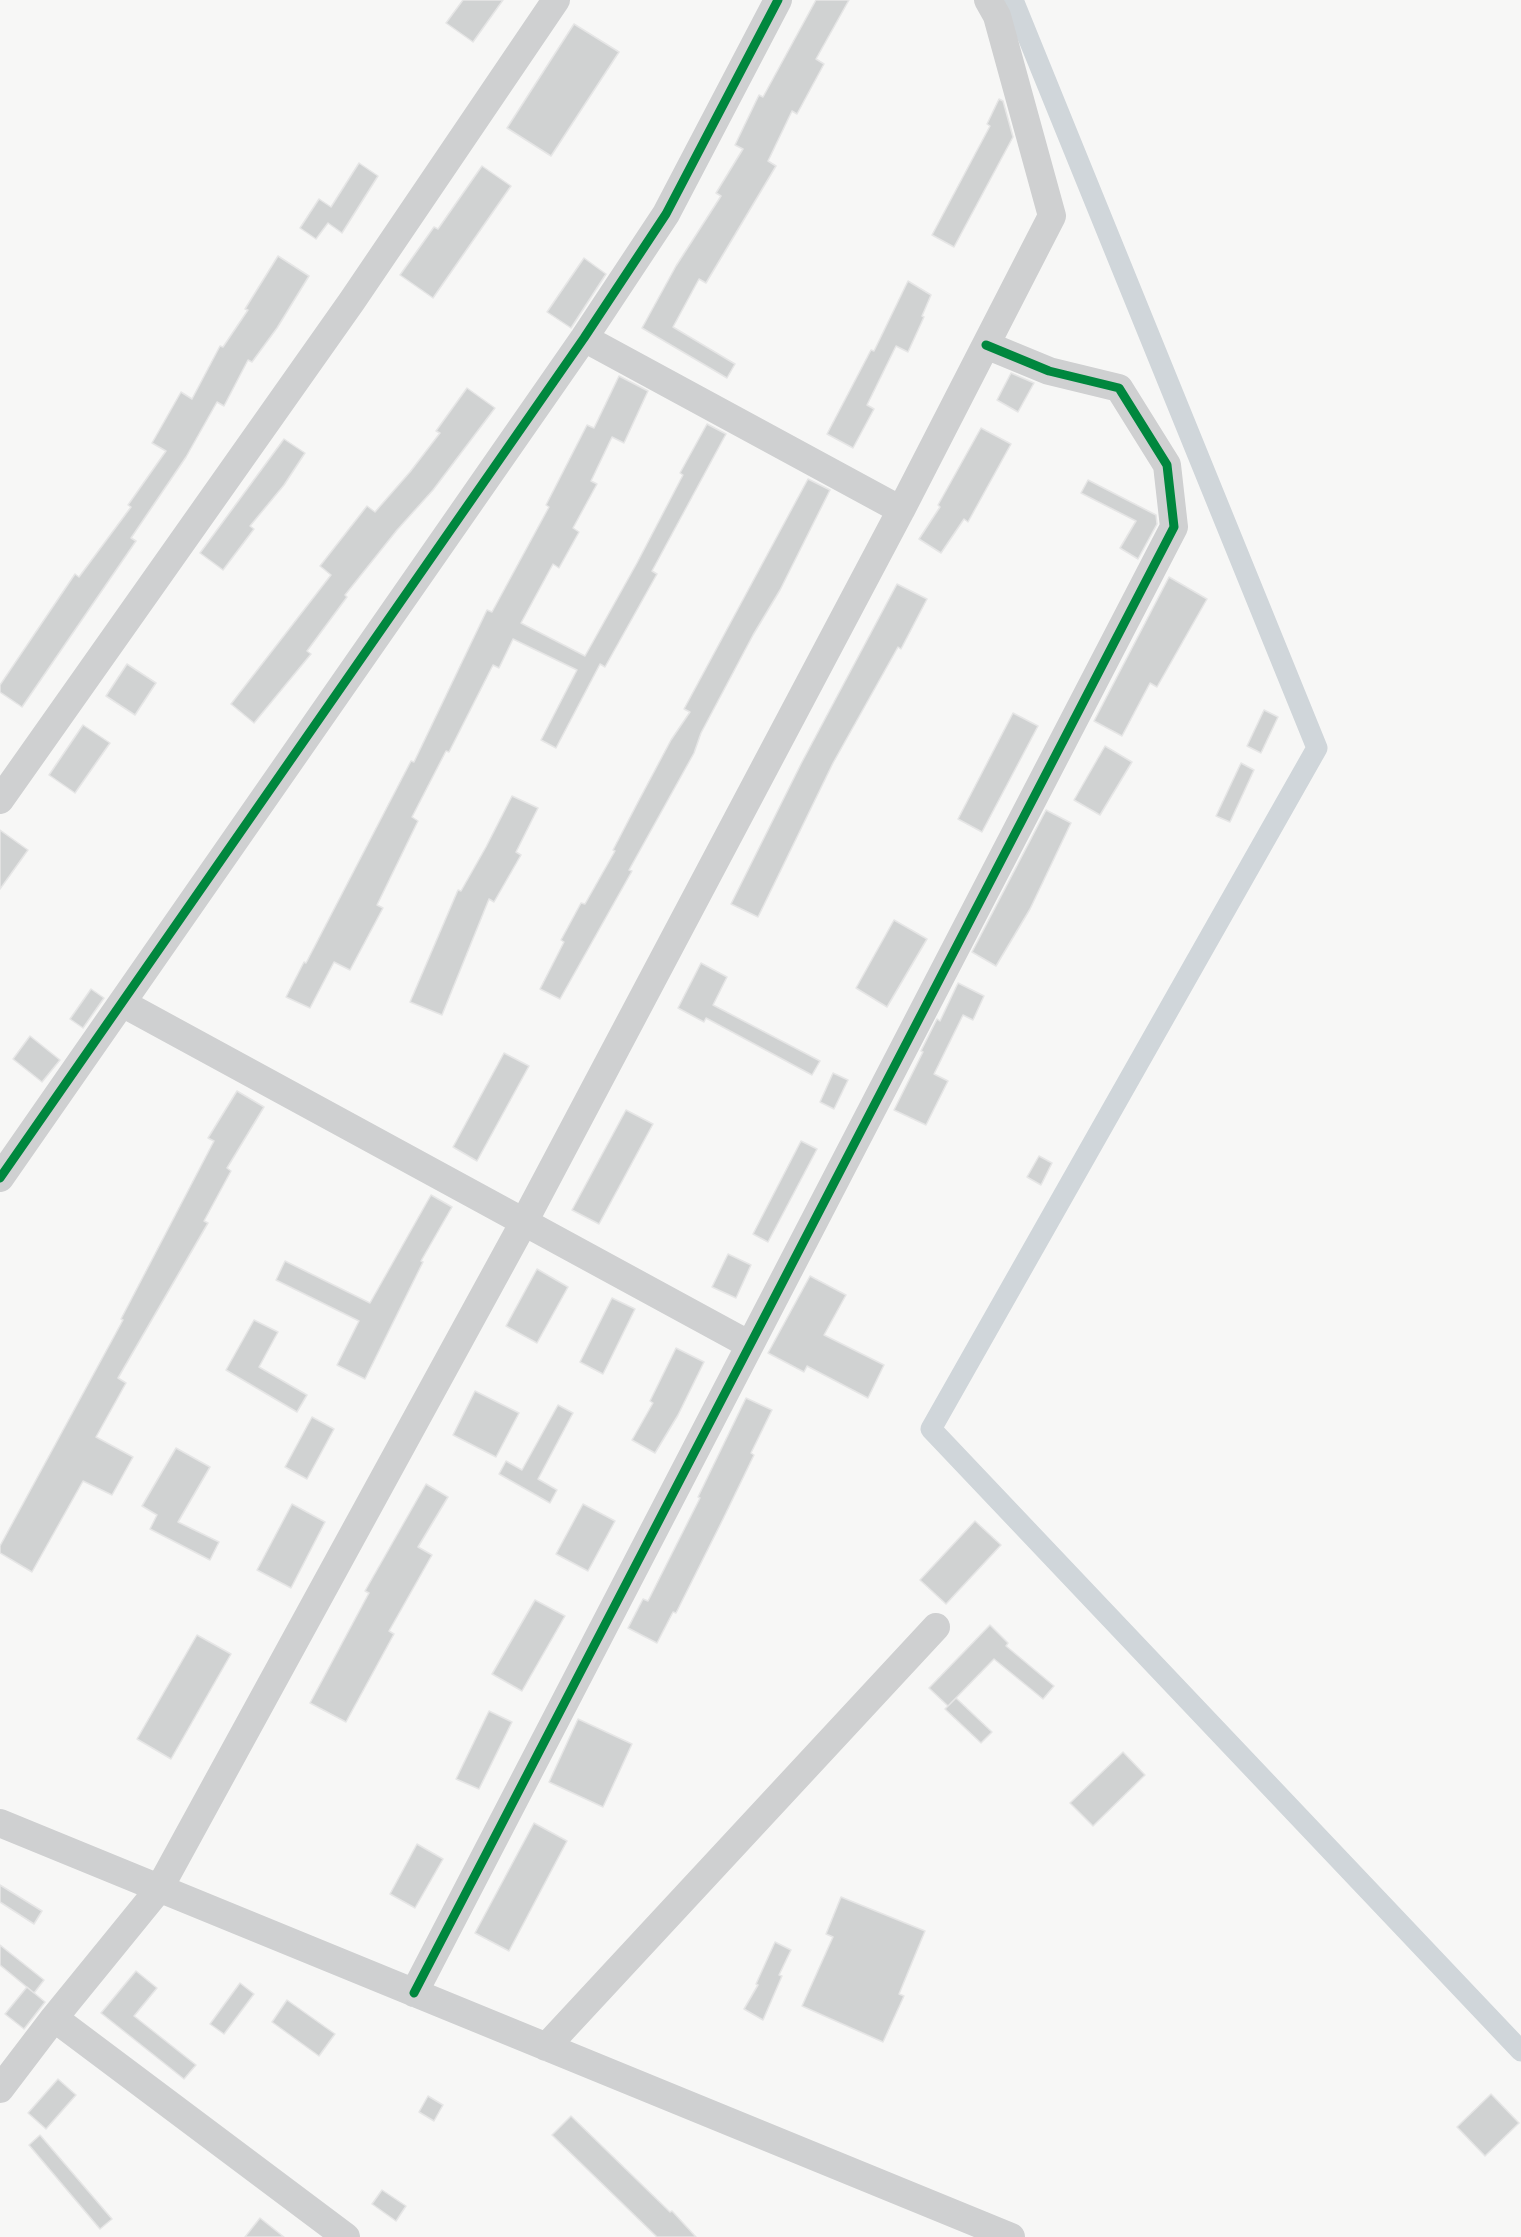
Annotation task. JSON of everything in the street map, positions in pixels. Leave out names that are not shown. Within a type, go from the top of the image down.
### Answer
[{"type":"street","points":[[0,800],[352,300],[556,0]]},
{"type":"street","points":[[0,1178],[584,338],[666,214],[778,0]]},
{"type":"street","points":[[0,2089],[54,2018],[159,1889],[524,1222],[901,510],[1052,216],[997,16],[988,0]]},
{"type":"street","points":[[584,338],[901,510]]},
{"type":"street","points":[[414,1993],[1174,527],[1167,465],[1119,388],[1049,371],[986,345]]},
{"type":"street","points":[[122,1003],[750,1345]]},
{"type":"street","points":[[546,2046],[936,1627]]},
{"type":"street","points":[[0,1823],[1011,2237]]},
{"type":"street","points":[[54,2018],[346,2237]]},
{"type":"building","points":[[463,0],[503,0],[473,42],[446,23]]},
{"type":"building","points":[[816,0],[849,0],[816,59],[824,64],[797,114],[792,111],[768,161],[776,166],[706,283],[699,279],[673,327],[735,364],[727,378],[642,328],[676,266],[721,196],[716,193],[743,149],[735,145],[759,95],[763,97]]},
{"type":"building","points":[[574,24],[619,52],[551,156],[507,128]]},
{"type":"building","points":[[999,99],[1003,101],[1013,137],[954,247],[932,235],[990,126],[987,124]]},
{"type":"building","points":[[359,163],[378,176],[342,233],[328,223],[316,239],[300,228],[319,199],[331,207]]},
{"type":"building","points":[[482,166],[511,186],[433,298],[400,275],[434,227],[438,229]]},
{"type":"building","points":[[278,256],[309,276],[277,328],[252,362],[248,360],[224,406],[217,402],[186,457],[131,538],[136,541],[22,707],[0,692],[0,685],[75,574],[79,577],[131,507],[128,505],[166,451],[152,443],[181,392],[192,399],[220,346],[223,347],[248,310],[245,309]]},
{"type":"building","points":[[584,258],[606,274],[571,328],[547,312]]},
{"type":"building","points":[[908,281],[931,295],[922,316],[924,317],[908,352],[896,346],[867,405],[874,409],[853,448],[827,434],[871,350],[874,351]]},
{"type":"building","points":[[1011,373],[1034,383],[1018,412],[997,400]]},
{"type":"building","points":[[619,376],[648,391],[624,443],[612,437],[591,481],[597,484],[573,528],[579,532],[559,568],[553,564],[521,623],[585,656],[637,563],[683,475],[680,473],[707,424],[726,434],[652,571],[657,574],[605,667],[600,664],[556,748],[541,740],[577,670],[513,639],[499,668],[493,665],[449,752],[446,751],[412,817],[418,821],[377,905],[383,908],[350,970],[334,962],[310,1008],[286,997],[411,761],[414,762],[487,610],[492,612],[549,507],[546,505],[587,425],[594,428]]},
{"type":"building","points":[[467,388],[495,408],[433,490],[397,530],[345,595],[347,597],[307,651],[311,654],[254,723],[231,704],[331,575],[320,566],[367,506],[375,512],[410,472],[440,433],[436,431]]},
{"type":"building","points":[[981,428],[1011,444],[968,522],[964,519],[941,553],[919,539],[940,507],[938,505]]},
{"type":"building","points":[[284,439],[305,453],[284,485],[250,526],[254,529],[223,570],[200,553]]},
{"type":"building","points":[[808,479],[830,490],[780,590],[753,635],[701,733],[694,753],[629,870],[632,871],[560,999],[540,989],[564,942],[561,940],[581,903],[585,904],[615,851],[613,850],[671,740],[690,712],[684,709]]},
{"type":"building","points":[[1088,480],[1156,515],[1157,524],[1138,559],[1120,548],[1136,521],[1081,493]]},
{"type":"building","points":[[1169,577],[1207,599],[1157,687],[1150,683],[1122,736],[1094,721]]},
{"type":"building","points":[[897,584],[927,599],[901,649],[898,647],[833,763],[758,917],[731,904],[802,762]]},
{"type":"building","points":[[127,664],[156,683],[135,715],[106,696]]},
{"type":"building","points":[[1264,710],[1278,717],[1261,753],[1247,746]]},
{"type":"building","points":[[1013,713],[1038,726],[982,832],[958,819]]},
{"type":"building","points":[[83,725],[110,743],[75,793],[49,775]]},
{"type":"building","points":[[1105,746],[1132,762],[1100,815],[1074,800]]},
{"type":"building","points":[[1241,763],[1254,770],[1230,822],[1216,816]]},
{"type":"building","points":[[512,796],[538,808],[516,852],[521,855],[494,902],[489,899],[442,1015],[410,1002],[458,890],[461,891]]},
{"type":"building","points":[[1046,810],[1071,823],[1030,909],[996,966],[972,952]]},
{"type":"building","points":[[0,830],[28,850],[0,889]]},
{"type":"building","points":[[894,920],[927,939],[887,1007],[856,988]]},
{"type":"building","points":[[701,963],[727,977],[713,1005],[820,1061],[812,1075],[706,1018],[704,1022],[678,1008]]},
{"type":"building","points":[[958,983],[984,996],[973,1020],[963,1015],[934,1074],[948,1081],[926,1125],[894,1110],[937,1019],[940,1021]]},
{"type":"building","points":[[91,989],[104,998],[83,1028],[70,1019]]},
{"type":"building","points":[[30,1036],[60,1060],[42,1082],[13,1059]]},
{"type":"building","points":[[504,1053],[529,1066],[477,1161],[453,1147]]},
{"type":"building","points":[[833,1073],[848,1080],[834,1109],[820,1102]]},
{"type":"building","points":[[237,1091],[264,1107],[227,1168],[231,1171],[204,1221],[208,1223],[118,1378],[126,1383],[96,1437],[133,1457],[112,1495],[83,1481],[32,1572],[0,1553],[0,1546],[123,1320],[121,1319],[214,1141],[208,1138]]},
{"type":"building","points":[[626,1110],[653,1124],[599,1224],[572,1210]]},
{"type":"building","points":[[801,1141],[817,1149],[768,1242],[753,1234]]},
{"type":"building","points":[[1039,1156],[1052,1163],[1041,1185],[1027,1177]]},
{"type":"building","points":[[431,1195],[452,1207],[421,1261],[423,1262],[365,1379],[337,1365],[359,1321],[276,1280],[285,1261],[370,1303]]},
{"type":"building","points":[[728,1254],[751,1265],[736,1298],[712,1287]]},
{"type":"building","points":[[537,1269],[568,1287],[537,1343],[506,1326]]},
{"type":"building","points":[[810,1276],[846,1295],[824,1335],[884,1365],[868,1398],[807,1366],[804,1372],[768,1353]]},
{"type":"building","points":[[612,1298],[635,1309],[603,1374],[580,1362]]},
{"type":"building","points":[[254,1320],[278,1332],[259,1367],[307,1395],[297,1412],[226,1370]]},
{"type":"building","points":[[676,1348],[704,1362],[678,1415],[655,1453],[632,1440],[653,1403],[650,1401]]},
{"type":"building","points":[[475,1391],[519,1413],[496,1457],[453,1435]]},
{"type":"building","points":[[746,1398],[772,1410],[751,1453],[754,1455],[724,1517],[676,1613],[673,1612],[657,1643],[628,1628],[643,1599],[648,1601],[700,1498],[698,1497]]},
{"type":"building","points":[[558,1405],[573,1413],[538,1479],[557,1490],[550,1503],[499,1474],[506,1461],[522,1470]]},
{"type":"building","points":[[312,1417],[334,1429],[307,1479],[285,1467]]},
{"type":"building","points":[[176,1448],[210,1467],[178,1522],[219,1542],[210,1560],[150,1529],[157,1515],[142,1506]]},
{"type":"building","points":[[426,1484],[448,1497],[418,1547],[432,1555],[389,1631],[394,1634],[346,1722],[310,1703],[369,1593],[365,1591]]},
{"type":"building","points":[[292,1504],[325,1522],[291,1588],[257,1570]]},
{"type":"building","points":[[583,1504],[615,1521],[588,1571],[556,1554]]},
{"type":"building","points":[[975,1521],[1001,1545],[946,1604],[920,1580]]},
{"type":"building","points":[[535,1600],[565,1616],[522,1691],[492,1674]]},
{"type":"building","points":[[990,1625],[1008,1643],[1006,1646],[1054,1686],[1043,1699],[994,1659],[948,1706],[929,1688]]},
{"type":"building","points":[[197,1635],[231,1654],[171,1759],[137,1739]]},
{"type":"building","points":[[956,1698],[992,1732],[981,1743],[945,1709]]},
{"type":"building","points":[[489,1711],[512,1722],[479,1789],[456,1779]]},
{"type":"building","points":[[578,1719],[632,1744],[603,1807],[549,1782]]},
{"type":"building","points":[[1123,1752],[1145,1775],[1093,1826],[1070,1803]]},
{"type":"building","points":[[534,1823],[567,1841],[509,1951],[475,1933]]},
{"type":"building","points":[[417,1844],[443,1859],[415,1908],[390,1894]]},
{"type":"building","points":[[0,1885],[42,1911],[34,1924],[0,1902]]},
{"type":"building","points":[[841,1897],[925,1931],[899,1994],[904,1996],[883,2042],[802,2006],[833,1937],[826,1934]]},
{"type":"building","points":[[775,1942],[791,1950],[779,1975],[782,1976],[763,2020],[744,2009],[758,1985],[756,1984]]},
{"type":"building","points":[[0,1945],[44,1980],[34,1993],[0,1965]]},
{"type":"building","points":[[136,1971],[157,1988],[134,2016],[196,2065],[184,2079],[101,2013]]},
{"type":"building","points":[[240,1983],[254,1994],[224,2034],[210,2024]]},
{"type":"building","points":[[27,1987],[45,2002],[24,2029],[5,2014]]},
{"type":"building","points":[[287,2000],[335,2034],[319,2056],[272,2022]]},
{"type":"building","points":[[58,2079],[76,2095],[46,2129],[28,2113]]},
{"type":"building","points":[[1491,2094],[1519,2123],[1485,2156],[1457,2127]]},
{"type":"building","points":[[428,2096],[443,2105],[434,2121],[419,2112]]},
{"type":"building","points":[[571,2116],[670,2212],[672,2211],[696,2237],[657,2237],[552,2135]]},
{"type":"building","points":[[40,2135],[112,2219],[100,2229],[29,2145]]},
{"type":"building","points":[[382,2190],[406,2206],[396,2221],[372,2204]]},
{"type":"building","points":[[260,2218],[284,2237],[245,2237]]},
{"type":"waterway","points":[[1013,0],[1317,748],[931,1429],[1521,2051]]},
{"type":"cycle path","points":[[0,1178],[584,338],[666,214],[778,0]]},
{"type":"cycle path","points":[[414,1993],[1174,527],[1167,465],[1119,388],[1049,371],[986,345]]}]
